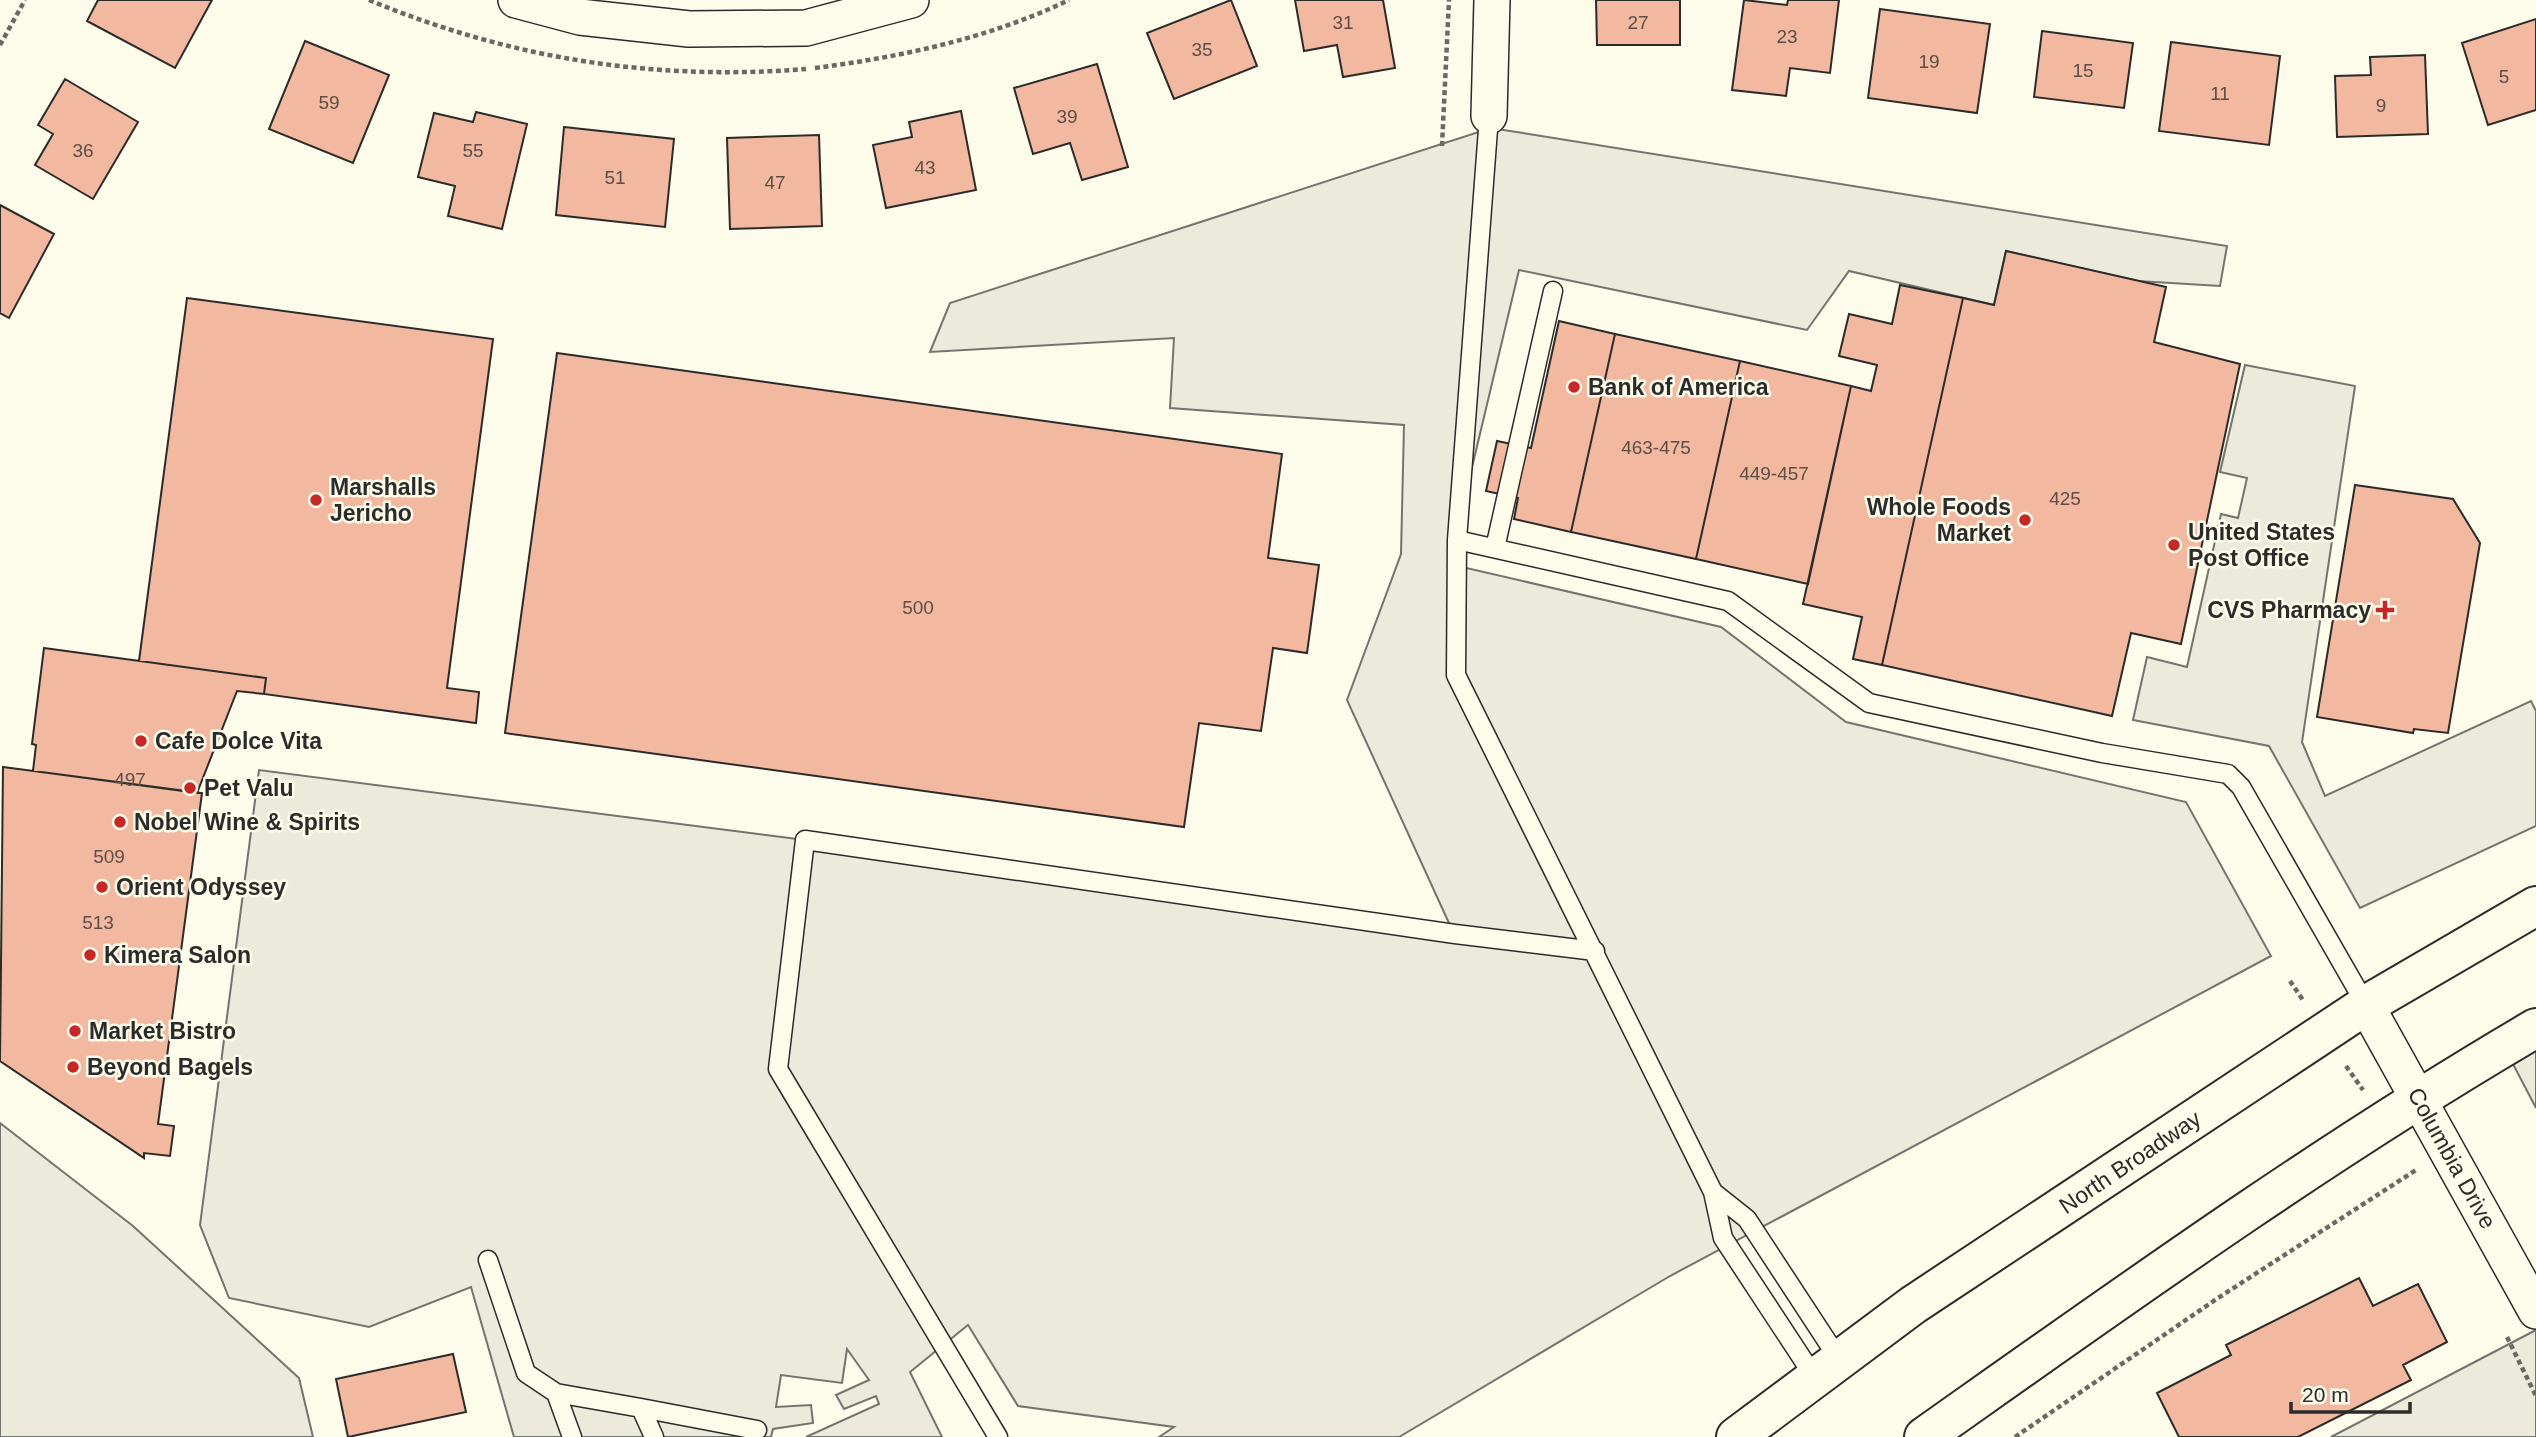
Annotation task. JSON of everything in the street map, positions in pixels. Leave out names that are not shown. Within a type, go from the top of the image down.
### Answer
[{"type":"main road","name":"North Broadway","points":[[1736,1437],[1913,1305],[2366,1005],[2536,905]]},
{"type":"main road","points":[[1924,1437],[2219,1228],[2419,1096],[2536,1028]]},
{"type":"street","points":[[516,0],[580,17],[689,29],[911,0]]},
{"type":"street","points":[[1489,116],[1492,0]]},
{"type":"street","name":"Columbia Drive","points":[[2366,1005],[2419,1096],[2536,1311]]},
{"type":"lane","points":[[1489,116],[1457,540],[1456,675],[1713,1192],[1723,1238],[1828,1370]]},
{"type":"lane","points":[[1495,548],[1553,291]]},
{"type":"lane","points":[[1457,540],[1728,601],[1869,703],[2102,752],[2228,774],[2241,787],[2366,1005]]},
{"type":"lane","points":[[998,1437],[778,1069],[805,840],[1455,934],[1595,951]]},
{"type":"lane","points":[[1713,1192],[1746,1219],[1828,1370]]},
{"type":"lane","points":[[488,1259],[526,1373],[556,1393],[757,1430]]},
{"type":"lane","points":[[556,1393],[572,1437]]},
{"type":"lane","points":[[641,1408],[654,1437]]},
{"type":"path","points":[[0,45],[24,0]]},
{"type":"path","points":[[1443,146],[1449,0]]},
{"type":"path","points":[[2290,981],[2416,1170],[2423,1172]]},
{"type":"path","points":[[2015,1437],[2218,1298],[2416,1170]]},
{"type":"path","points":[[2506,1335],[2536,1396]]},
{"type":"shaded area","points":[[1491,128],[2227,246],[2220,286],[2138,281],[2006,251],[1994,305],[1849,271],[1807,330],[1519,270],[1449,564],[1721,627],[1846,722],[2186,802],[2271,956],[1670,1276],[1399,1437],[1159,1437],[1174,1427],[1018,1406],[968,1325],[910,1372],[942,1437],[806,1437],[879,1404],[876,1396],[844,1409],[836,1395],[869,1380],[847,1349],[842,1383],[781,1375],[776,1407],[811,1405],[813,1423],[773,1429],[771,1437],[514,1437],[471,1287],[369,1327],[229,1298],[200,1225],[259,770],[805,840],[1454,934],[1347,700],[1401,554],[1404,425],[1170,408],[1174,338],[930,352],[950,303]]},
{"type":"shaded area","points":[[2245,365],[2355,386],[2302,742],[2325,796],[2531,701],[2536,711],[2536,826],[2360,908],[2269,746],[2133,720],[2147,657],[2187,667],[2221,514],[2238,518],[2247,478],[2220,472]]},
{"type":"shaded area","points":[[2536,1028],[2536,1108],[2504,1047]]},
{"type":"shaded area","points":[[0,1123],[133,1226],[299,1378],[313,1437],[0,1437]]},
{"type":"shaded area","points":[[2536,1330],[2536,1437],[2331,1437]]},
{"type":"building","points":[[98,0],[212,0],[175,68],[87,21]]},
{"type":"building","points":[[1231,0],[1257,66],[1174,99],[1147,33]]},
{"type":"building","points":[[1295,0],[1383,0],[1395,68],[1343,77],[1337,45],[1304,51]]},
{"type":"building","points":[[1596,0],[1680,0],[1680,45],[1597,45]]},
{"type":"building","points":[[1744,0],[1787,5],[1788,0],[1839,0],[1830,73],[1790,68],[1786,96],[1732,90]]},
{"type":"building","points":[[1880,9],[1990,24],[1977,113],[1868,98]]},
{"type":"building","points":[[2536,19],[2536,110],[2488,125],[2462,43]]},
{"type":"building","points":[[2042,31],[2133,43],[2124,108],[2034,97]]},
{"type":"building","points":[[305,41],[389,75],[353,163],[269,129]]},
{"type":"building","points":[[2171,42],[2280,56],[2269,145],[2159,131]]},
{"type":"building","points":[[2425,55],[2428,134],[2337,137],[2335,76],[2371,75],[2370,57]]},
{"type":"building","points":[[1097,64],[1128,167],[1082,180],[1070,143],[1033,154],[1014,88]]},
{"type":"building","points":[[65,79],[138,122],[93,199],[35,165],[53,134],[38,125]]},
{"type":"building","points":[[961,111],[976,190],[886,208],[873,145],[912,137],[909,122]]},
{"type":"building","points":[[476,112],[527,124],[502,229],[448,216],[455,186],[418,177],[434,113],[473,122]]},
{"type":"building","points":[[564,127],[674,139],[665,227],[556,215]]},
{"type":"building","points":[[819,135],[822,226],[730,229],[727,138]]},
{"type":"building","points":[[0,205],[54,234],[9,318],[0,313]]},
{"type":"building","points":[[2006,251],[2166,287],[2154,342],[2240,364],[2181,644],[2131,633],[2112,716],[1882,665],[1963,298],[1994,305]]},
{"type":"building","points":[[1900,285],[1963,298],[1882,665],[1853,659],[1862,617],[1803,604],[1851,386],[1871,391],[1877,365],[1839,356],[1849,314],[1892,324]]},
{"type":"building","name":"Marshalls Jericho","points":[[187,298],[493,339],[447,688],[479,692],[476,723],[264,694],[266,678],[139,661]]},
{"type":"building","name":"Bank of America","points":[[1559,321],[1615,334],[1571,532],[1514,519],[1518,498],[1486,491],[1497,441],[1531,448]]},
{"type":"building","points":[[1615,334],[1740,361],[1696,559],[1571,532]]},
{"type":"building","points":[[557,353],[1282,454],[1268,558],[1319,565],[1307,653],[1273,648],[1261,731],[1199,723],[1184,827],[505,733]]},
{"type":"building","points":[[1740,361],[1851,386],[1808,584],[1696,559]]},
{"type":"building","name":"CVS Pharmacy","points":[[2355,485],[2453,499],[2480,543],[2448,733],[2414,729],[2413,733],[2317,717]]},
{"type":"building","points":[[44,648],[266,678],[264,694],[237,691],[197,793],[33,771],[36,745],[32,744]]},
{"type":"building","points":[[3,767],[202,793],[158,1124],[174,1126],[170,1156],[144,1153],[144,1158],[0,1061]]},
{"type":"building","points":[[2359,1278],[2373,1306],[2418,1284],[2447,1342],[2403,1365],[2411,1380],[2298,1437],[2179,1437],[2157,1393],[2231,1355],[2226,1345]]},
{"type":"building","points":[[453,1354],[466,1412],[348,1437],[336,1379]]},
{"type":"place","name":"Bank of America","points":[[1574,387]]},
{"type":"place","name":"Marshalls Jericho","points":[[316,500]]},
{"type":"place","name":"Whole Foods Market","points":[[2025,520]]},
{"type":"place","name":"United States Post Office","points":[[2174,545]]},
{"type":"place","name":"CVS Pharmacy","points":[[2385,610]]},
{"type":"place","name":"Cafe Dolce Vita","points":[[141,741]]},
{"type":"place","name":"Pet Valu","points":[[190,788]]},
{"type":"place","name":"Nobel Wine & Spirits","points":[[120,822]]},
{"type":"place","name":"Orient Odyssey","points":[[102,887]]},
{"type":"place","name":"Kimera Salon","points":[[90,955]]},
{"type":"place","name":"Market Bistro","points":[[75,1031]]},
{"type":"place","name":"Beyond Bagels","points":[[73,1067]]}]
